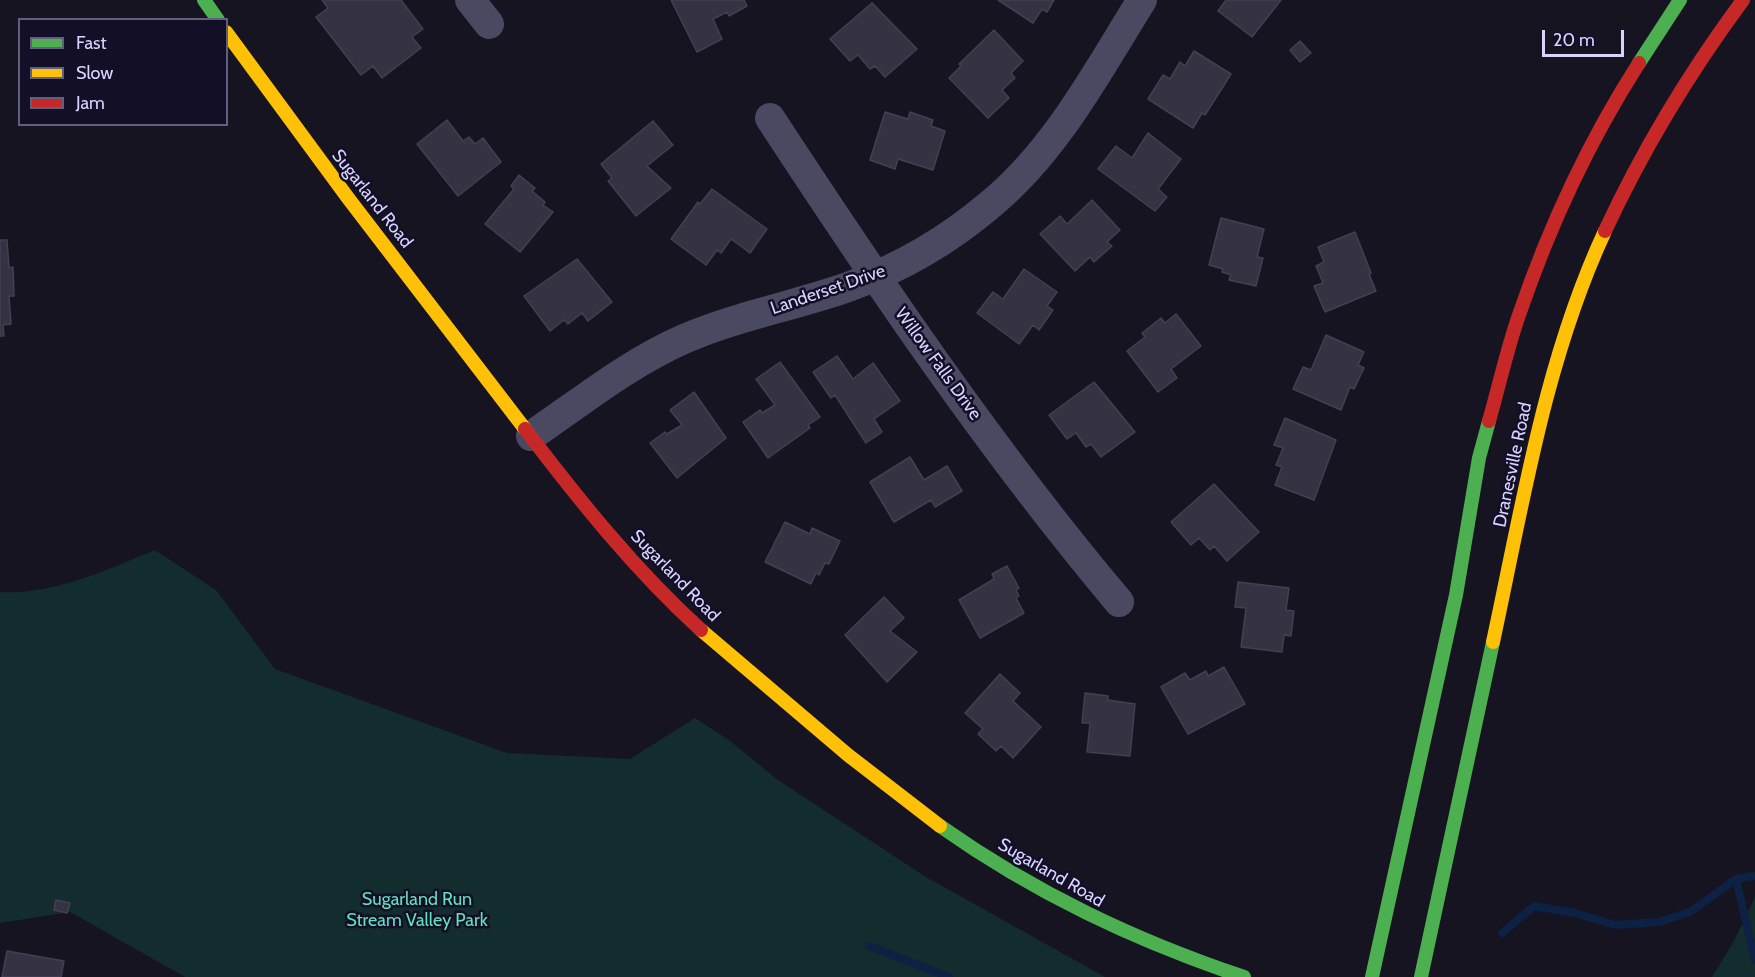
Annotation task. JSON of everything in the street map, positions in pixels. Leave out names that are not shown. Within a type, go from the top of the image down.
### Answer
[{"type":"main road","points":[[204,0],[217,18]]},
{"type":"main road","name":"Dranesville Road","points":[[1372,977],[1456,595],[1479,458],[1518,317],[1546,240],[1585,158],[1624,87],[1680,0]]},
{"type":"main road","name":"Dranesville Road","points":[[1421,977],[1533,456],[1563,341],[1605,235],[1650,142],[1691,75],[1743,0]]},
{"type":"main road","name":"Sugarland Road","points":[[228,35],[299,135],[531,436],[633,562],[686,617],[818,730],[953,836],[1033,887],[1094,919],[1164,950],[1244,977]]},
{"type":"street","points":[[470,0],[489,24]]},
{"type":"street","name":"Landerset Drive","points":[[531,436],[633,365],[682,339],[714,326],[874,277],[948,237],[993,203],[1026,171],[1060,129],[1142,0]]},
{"type":"street","name":"Willow Falls Drive","points":[[770,118],[874,277],[1073,547],[1119,602]]},
{"type":"green space","name":"Sugarland Run Stream Valley Park","points":[[155,550],[216,590],[275,669],[507,753],[630,759],[695,718],[729,740],[778,780],[926,877],[1105,977],[185,977],[70,912],[0,923],[0,592],[40,590],[79,580]]},
{"type":"green space","points":[[1755,897],[1755,977],[1712,977],[1734,941]]},
{"type":"building","points":[[322,0],[401,0],[423,29],[412,37],[421,48],[382,78],[373,66],[361,75],[316,17],[328,8]]},
{"type":"building","points":[[671,0],[744,0],[747,6],[729,16],[727,12],[713,19],[722,39],[697,52]]},
{"type":"building","points":[[998,0],[1054,0],[1047,12],[1042,9],[1033,23]]},
{"type":"building","points":[[1226,0],[1281,0],[1252,37],[1218,11]]},
{"type":"building","points":[[872,3],[917,49],[885,77],[875,66],[870,69],[858,55],[850,61],[830,39]]},
{"type":"building","points":[[994,30],[1023,61],[1011,73],[1015,78],[1002,90],[1009,98],[988,118],[949,78],[961,66],[959,64]]},
{"type":"building","points":[[1300,41],[1311,53],[1300,62],[1290,50]]},
{"type":"building","points":[[1194,51],[1231,74],[1205,115],[1202,113],[1193,128],[1148,99],[1163,75],[1170,79],[1180,62],[1185,66]]},
{"type":"building","points":[[885,112],[908,119],[910,112],[933,120],[931,126],[945,131],[933,170],[898,159],[895,169],[870,160]]},
{"type":"building","points":[[447,120],[463,141],[469,137],[475,144],[483,138],[501,162],[458,196],[417,144]]},
{"type":"building","points":[[653,121],[673,145],[647,166],[671,188],[636,216],[608,181],[612,178],[601,164]]},
{"type":"building","points":[[1148,133],[1181,159],[1158,189],[1167,197],[1155,211],[1098,169],[1116,146],[1132,158]]},
{"type":"building","points":[[519,175],[535,188],[532,191],[545,202],[543,205],[553,212],[520,252],[485,224],[514,189],[511,186]]},
{"type":"building","points":[[712,189],[767,229],[750,253],[731,239],[721,253],[717,250],[706,265],[671,239],[698,202],[700,204]]},
{"type":"building","points":[[1092,200],[1120,230],[1107,242],[1112,246],[1094,262],[1090,257],[1075,271],[1040,234],[1060,216],[1067,224]]},
{"type":"building","points":[[1221,218],[1264,229],[1257,257],[1263,258],[1256,286],[1229,280],[1231,275],[1222,272],[1223,269],[1209,265]]},
{"type":"building","points":[[1355,232],[1376,291],[1325,312],[1314,286],[1323,283],[1316,266],[1324,262],[1318,247]]},
{"type":"building","points":[[0,240],[7,240],[9,268],[13,267],[14,296],[9,296],[11,324],[3,325],[4,336],[0,336]]},
{"type":"building","points":[[577,259],[612,302],[588,321],[582,313],[568,324],[564,320],[550,331],[524,296]]},
{"type":"building","points":[[1024,269],[1057,292],[1047,306],[1053,310],[1039,330],[1033,325],[1019,344],[977,313],[993,292],[1003,299]]},
{"type":"building","points":[[1176,314],[1201,346],[1171,369],[1177,378],[1158,392],[1127,351],[1145,337],[1142,333],[1161,318],[1165,323]]},
{"type":"building","points":[[1326,335],[1364,352],[1358,365],[1364,368],[1354,389],[1350,387],[1341,410],[1293,389],[1303,367],[1311,370]]},
{"type":"building","points":[[837,356],[853,379],[873,363],[900,401],[874,419],[882,432],[866,443],[835,395],[831,398],[813,372]]},
{"type":"building","points":[[780,362],[820,417],[808,425],[810,428],[768,458],[743,422],[760,410],[762,413],[775,405],[756,379]]},
{"type":"building","points":[[1094,382],[1135,432],[1101,457],[1091,444],[1086,447],[1076,433],[1067,439],[1049,415]]},
{"type":"building","points":[[694,392],[726,438],[677,478],[650,443],[665,432],[667,434],[682,425],[670,410]]},
{"type":"building","points":[[1285,418],[1336,440],[1314,500],[1275,485],[1282,467],[1276,465],[1283,448],[1274,445]]},
{"type":"building","points":[[910,457],[924,480],[947,466],[962,491],[935,507],[931,500],[894,522],[870,482]]},
{"type":"building","points":[[1214,484],[1259,532],[1227,561],[1214,546],[1210,550],[1199,538],[1191,545],[1171,522]]},
{"type":"building","points":[[785,522],[810,534],[812,528],[840,541],[829,564],[825,563],[819,575],[816,573],[811,584],[765,562]]},
{"type":"building","points":[[1007,566],[1019,588],[1016,590],[1019,596],[1016,598],[1024,613],[980,638],[959,600],[994,579],[992,574]]},
{"type":"building","points":[[1238,582],[1289,588],[1286,610],[1294,611],[1291,636],[1284,635],[1282,652],[1241,647],[1246,608],[1235,607]]},
{"type":"building","points":[[884,597],[904,618],[890,631],[917,652],[887,682],[845,635]]},
{"type":"building","points":[[1224,667],[1245,704],[1188,734],[1161,687],[1185,673],[1190,680],[1206,671],[1208,676]]},
{"type":"building","points":[[1000,674],[1020,693],[1013,701],[1041,727],[1013,758],[1001,746],[996,751],[978,734],[983,729],[965,713]]},
{"type":"building","points":[[1085,693],[1108,696],[1108,700],[1135,704],[1130,756],[1087,752],[1090,723],[1082,723]]},
{"type":"building","points":[[56,900],[70,903],[67,913],[54,910]]},
{"type":"building","points":[[7,951],[64,961],[61,977],[2,977]]},
{"type":"waterway","points":[[1502,933],[1534,906],[1575,913],[1615,925],[1659,922],[1690,912],[1736,879],[1755,876]]},
{"type":"waterway","points":[[1736,879],[1755,960]]},
{"type":"waterway","points":[[869,946],[949,977]]},
{"type":"traffic: fast","points":[[204,0],[217,18]]},
{"type":"traffic: fast","points":[[1639,63],[1680,0]]},
{"type":"traffic: fast","points":[[1372,977],[1456,595],[1479,458],[1489,421]]},
{"type":"traffic: fast","points":[[1421,977],[1493,642]]},
{"type":"traffic: fast","points":[[940,826],[1012,873],[1086,913],[1163,947],[1244,977]]},
{"type":"traffic: slow","points":[[228,35],[348,198],[525,429]]},
{"type":"traffic: slow","points":[[1493,642],[1526,485],[1551,381],[1566,330],[1605,231]]},
{"type":"traffic: slow","points":[[701,630],[848,755],[940,826]]},
{"type":"traffic: jam","points":[[1605,231],[1668,112],[1704,55],[1743,0]]},
{"type":"traffic: jam","points":[[1489,421],[1515,328],[1543,249],[1587,154],[1639,63]]},
{"type":"traffic: jam","points":[[525,429],[608,534],[701,630]]}]
